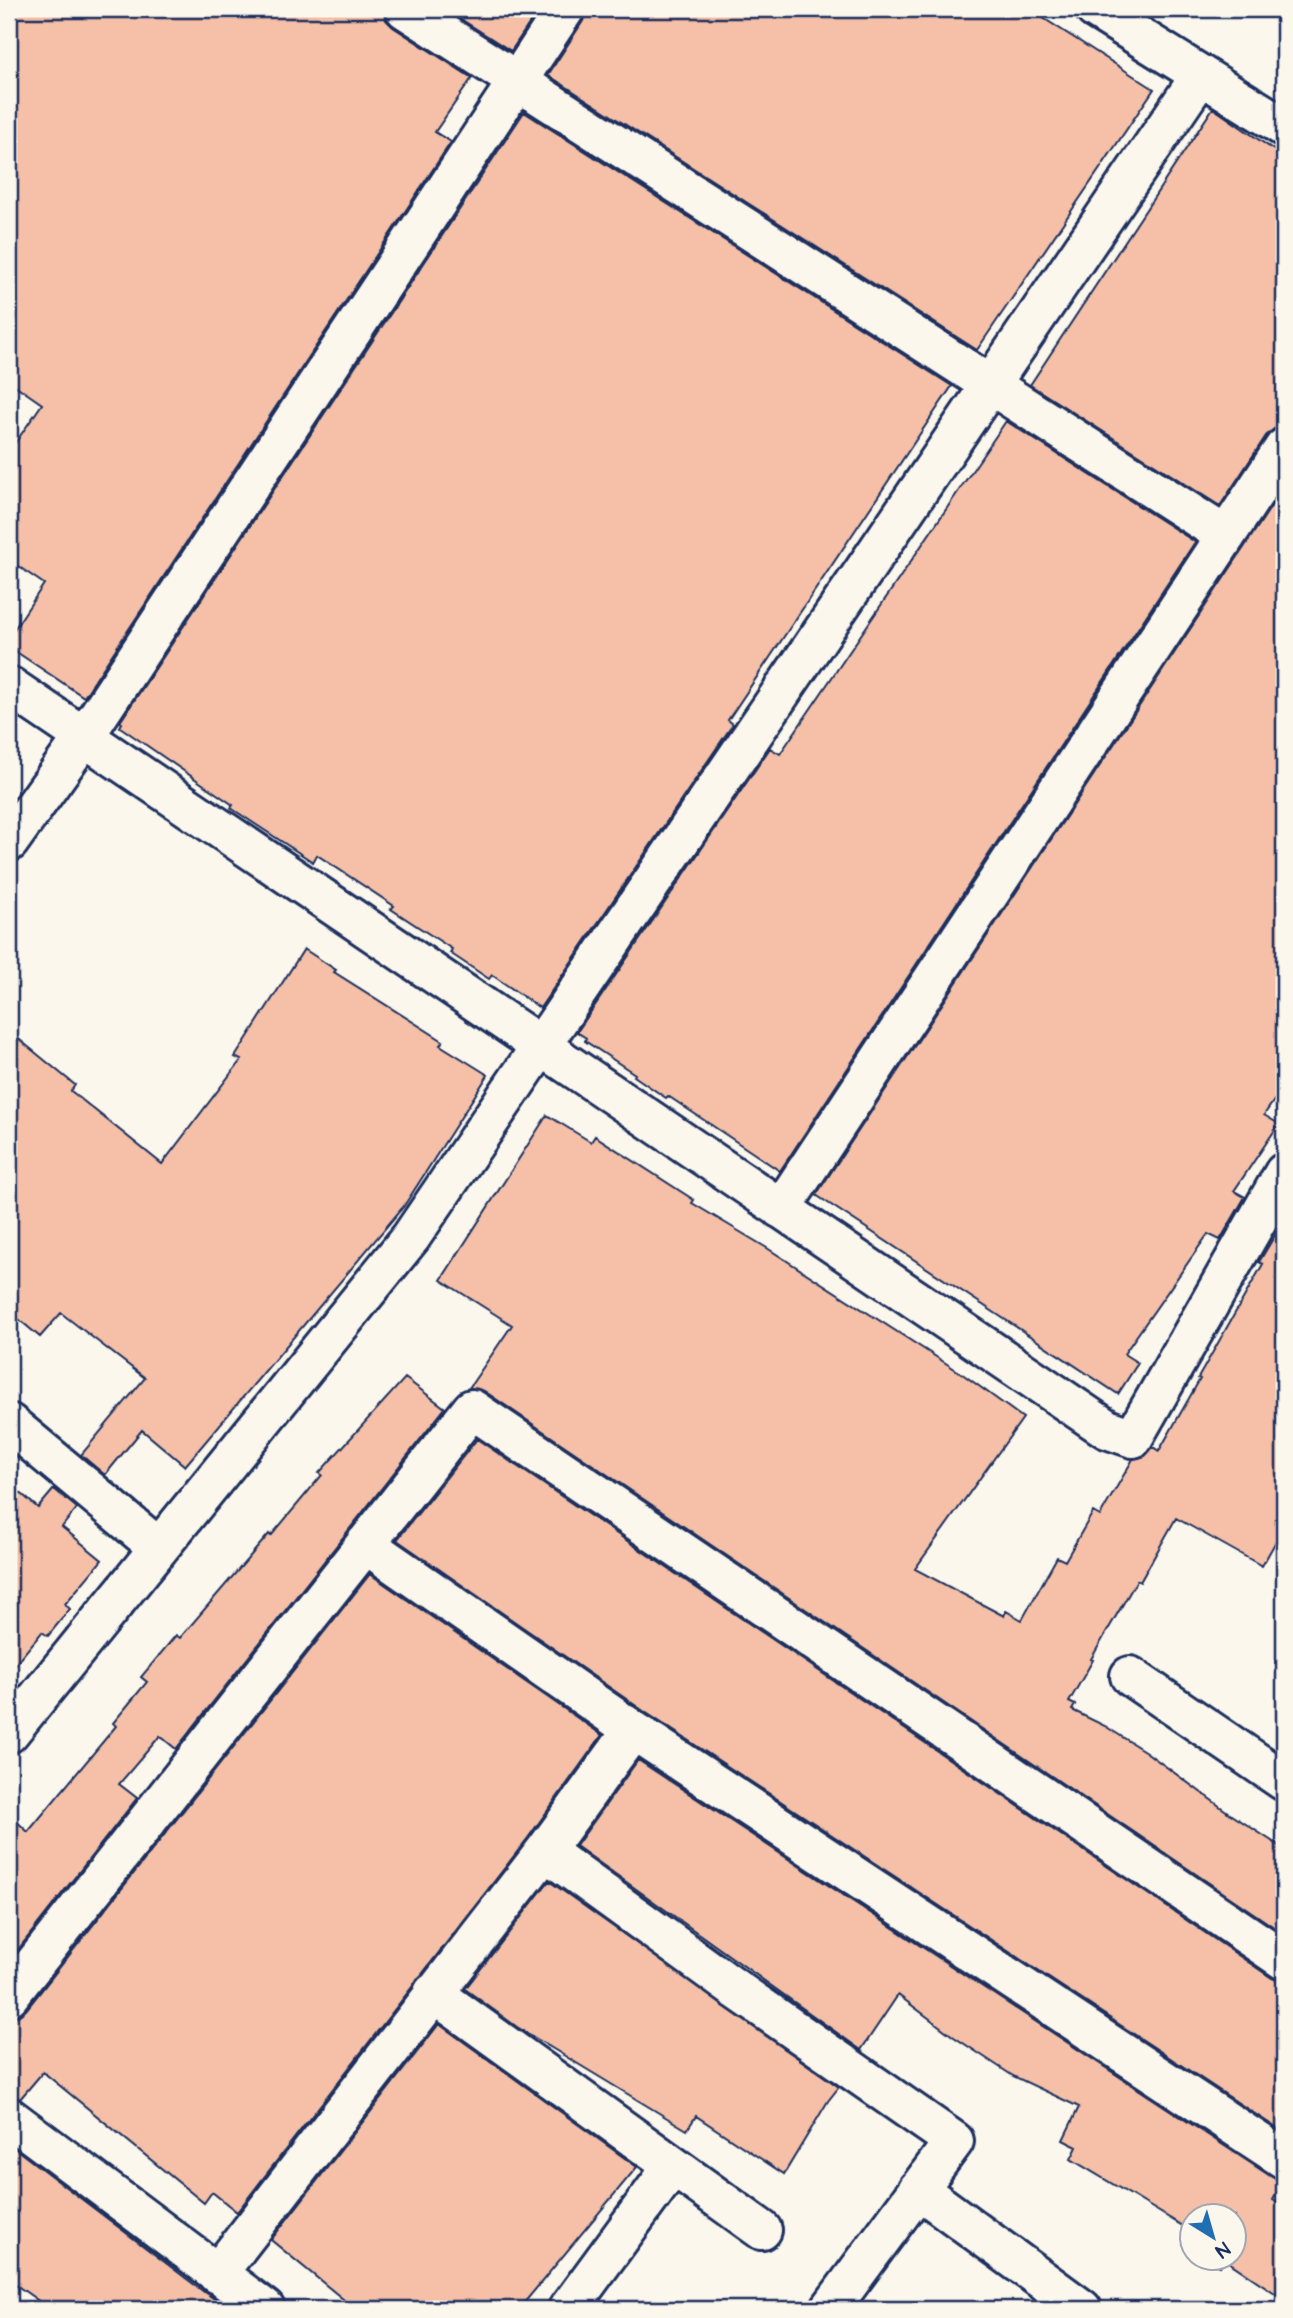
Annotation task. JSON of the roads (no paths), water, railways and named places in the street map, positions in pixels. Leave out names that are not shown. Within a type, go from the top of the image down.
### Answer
[{"type":"street","points":[[405,9],[1226,536]]},
{"type":"street","points":[[9,842],[84,737],[565,9]]},
{"type":"street","points":[[1095,9],[1284,127]]},
{"type":"street","points":[[9,1733],[411,1237],[1201,75]]},
{"type":"street","points":[[781,1209],[1284,448]]},
{"type":"street","points":[[9,686],[1107,1429],[1133,1438],[1284,1173]]},
{"type":"street","points":[[9,1996],[472,1409],[1284,1960]]},
{"type":"street","points":[[9,1423],[159,1548]]},
{"type":"street","points":[[365,1544],[634,1730],[1284,2159]]},
{"type":"street","points":[[1130,1676],[1280,1767]]},
{"type":"street","points":[[217,2274],[545,1851],[634,1730]]},
{"type":"street","points":[[545,1851],[734,1988],[954,2141],[830,2309]]},
{"type":"street","points":[[433,1993],[762,2230]]},
{"type":"street","points":[[9,2117],[265,2309]]},
{"type":"street","points":[[568,2309],[674,2166]]},
{"type":"street","points":[[918,2189],[1082,2309]]}]
